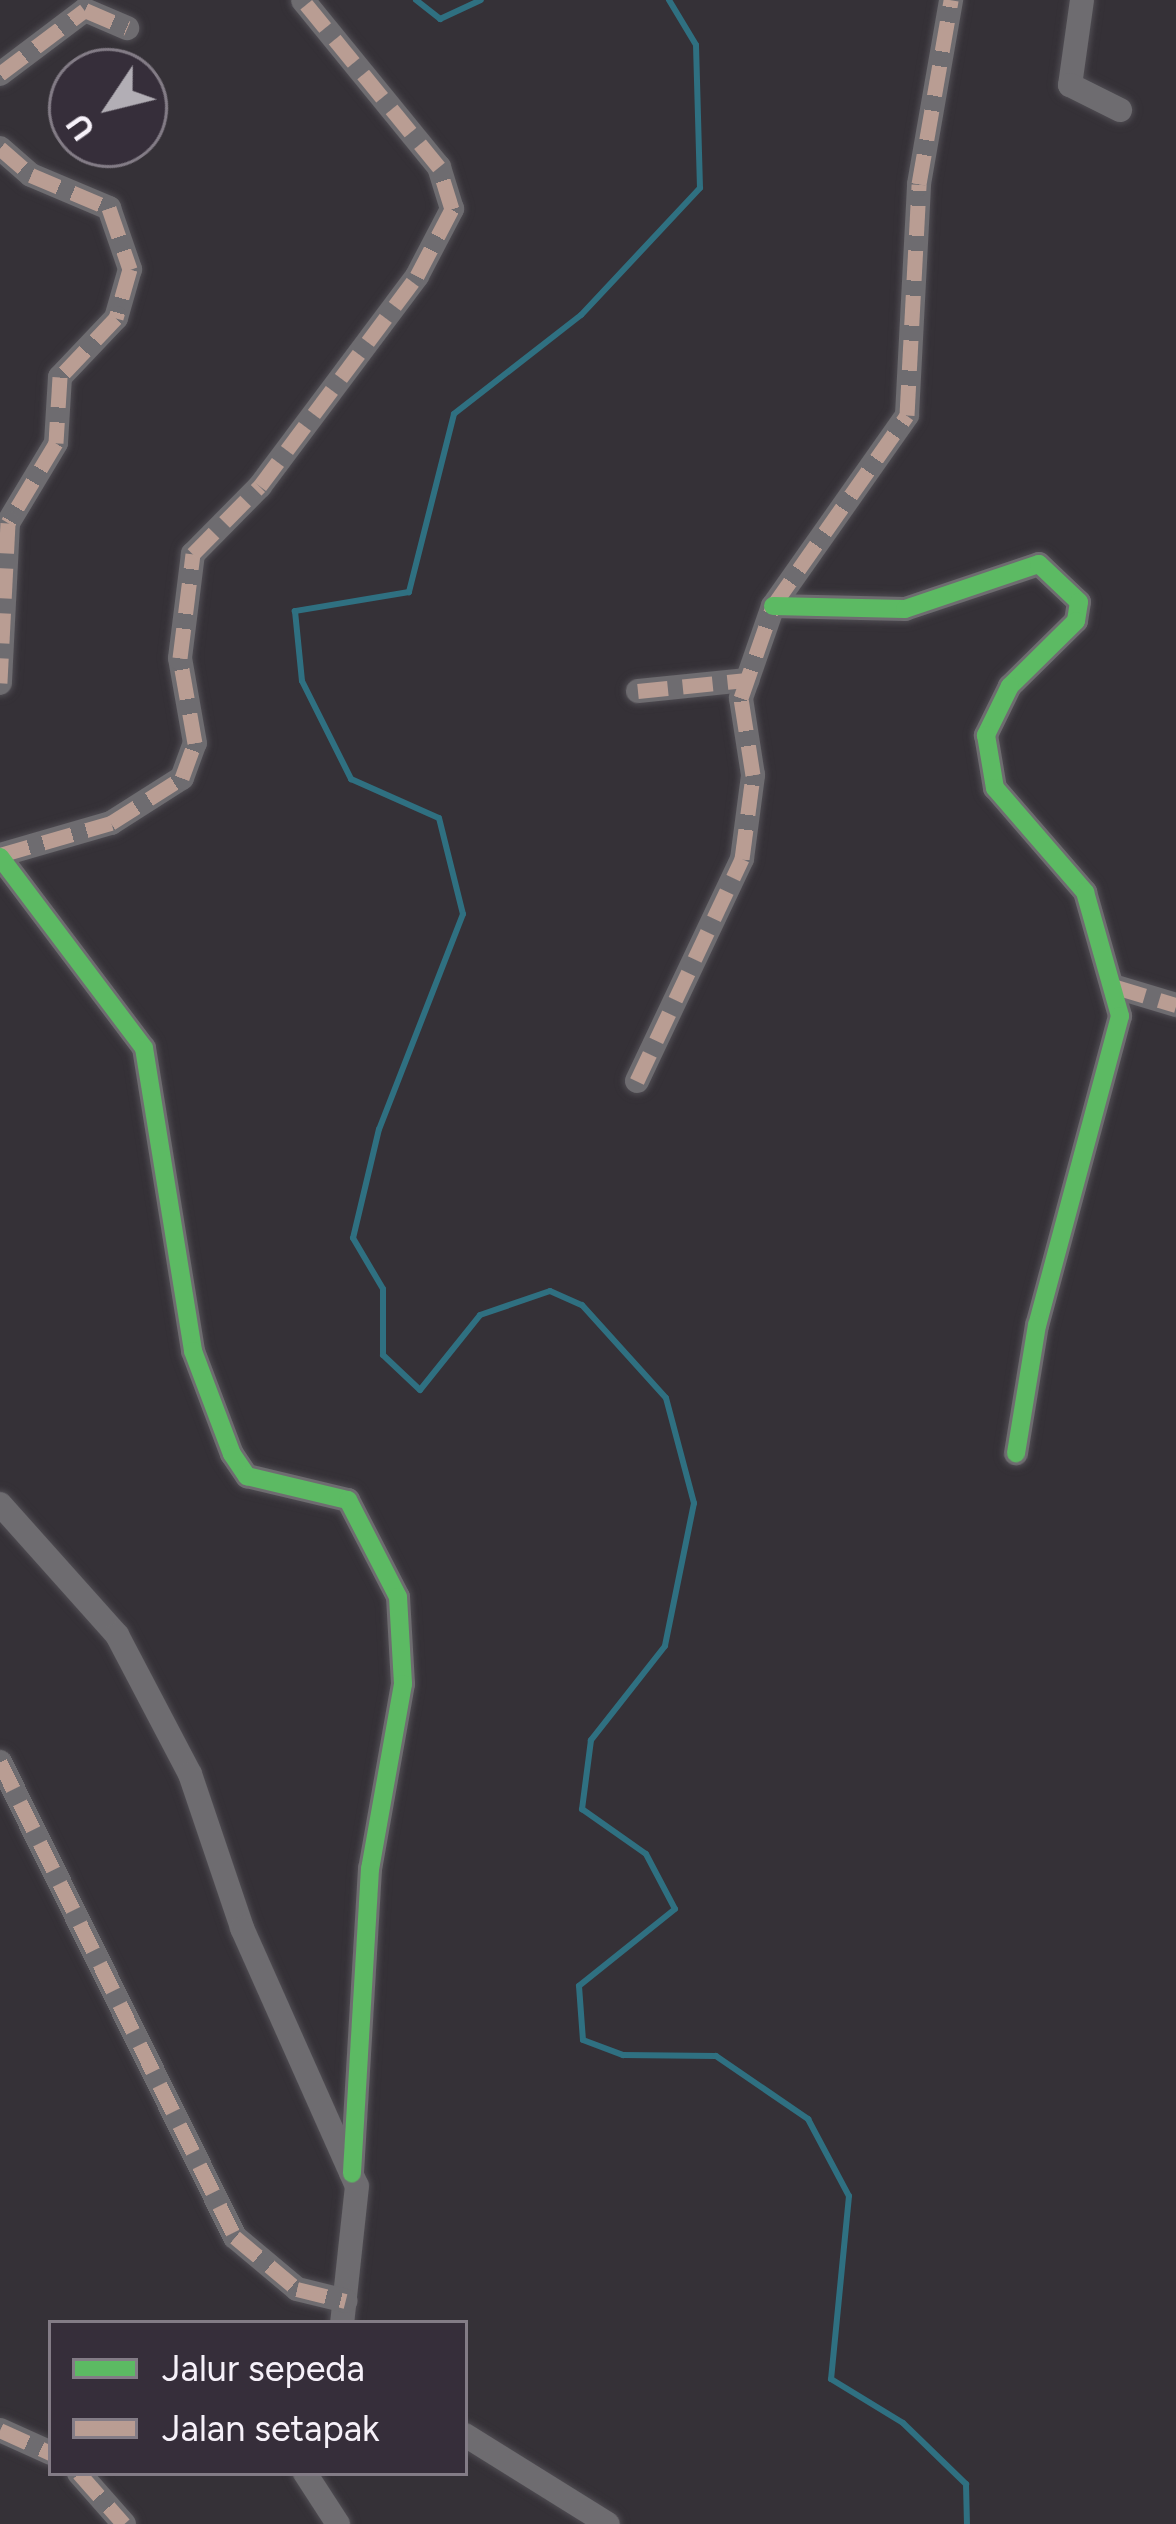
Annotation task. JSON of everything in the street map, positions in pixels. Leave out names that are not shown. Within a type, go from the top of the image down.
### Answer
[{"type":"street","points":[[303,0],[439,167],[452,209],[417,276],[260,486],[193,554],[180,658],[195,742],[182,778],[111,823],[0,856],[144,1048],[193,1351],[232,1454],[247,1476],[347,1500],[398,1597],[403,1684],[370,1869],[352,2174]]},
{"type":"street","points":[[637,1081],[742,859],[753,775],[738,725],[747,680],[773,606],[907,415],[920,184],[951,0]]},
{"type":"street","points":[[1082,0],[1070,85],[1120,110]]},
{"type":"street","points":[[0,74],[86,10],[127,28]]},
{"type":"street","points":[[0,148],[31,175],[109,208],[130,252],[123,304],[60,377],[56,443],[8,523],[0,683]]},
{"type":"street","points":[[773,606],[905,609],[1031,565],[1066,579],[1079,617],[1010,686],[986,756],[998,794],[1071,866],[1116,987],[1119,1046],[1048,1281],[1016,1453]]},
{"type":"street","points":[[638,691],[747,680]]},
{"type":"street","points":[[1116,987],[1176,1005]]},
{"type":"street","points":[[0,1504],[117,1635],[158,1704],[352,2174],[360,2220],[344,2312],[297,2289],[235,2237],[0,1762]]},
{"type":"street","points":[[0,2430],[48,2452]]},
{"type":"street","points":[[468,2436],[608,2524]]},
{"type":"street","points":[[83,2476],[124,2524]]},
{"type":"street","points":[[307,2476],[338,2524]]},
{"type":"waterway","points":[[416,0],[440,19],[481,0]]},
{"type":"waterway","points":[[669,0],[696,45],[700,188],[581,315],[454,414],[409,592],[295,611],[302,681],[351,779],[439,818],[463,914],[379,1129],[353,1238],[383,1289],[383,1355],[420,1390],[480,1315],[550,1291],[582,1305],[666,1398],[694,1503],[665,1646],[591,1740],[582,1809],[646,1854],[675,1909],[579,1986],[583,2040],[623,2055],[716,2056],[808,2119],[849,2196],[831,2379],[903,2423],[966,2484],[967,2524]]},
{"type":"marked path","points":[[0,855],[111,823],[182,778],[195,743],[180,658],[193,554],[260,486],[417,276],[452,209],[439,167],[303,0]]},
{"type":"marked path","points":[[637,1081],[742,859],[753,775],[741,698],[773,606],[907,415],[919,184],[951,0]]},
{"type":"marked path","points":[[0,74],[85,10],[127,28]]},
{"type":"marked path","points":[[0,148],[31,175],[109,208],[130,269],[116,318],[60,377],[56,443],[8,523],[0,683]]},
{"type":"marked path","points":[[638,691],[747,680]]},
{"type":"marked path","points":[[1116,987],[1176,1005]]},
{"type":"marked path","points":[[0,1762],[235,2237],[297,2289],[346,2301]]},
{"type":"marked path","points":[[0,2430],[48,2452]]},
{"type":"marked path","points":[[82,2476],[124,2524]]},
{"type":"cycle path","points":[[773,606],[905,609],[1039,564],[1079,602],[1076,621],[1010,686],[986,735],[995,788],[1085,892],[1120,1016],[1037,1325],[1016,1453]]},
{"type":"cycle path","points":[[0,857],[144,1048],[193,1351],[232,1454],[247,1476],[348,1500],[398,1597],[403,1684],[370,1869],[352,2173]]}]
